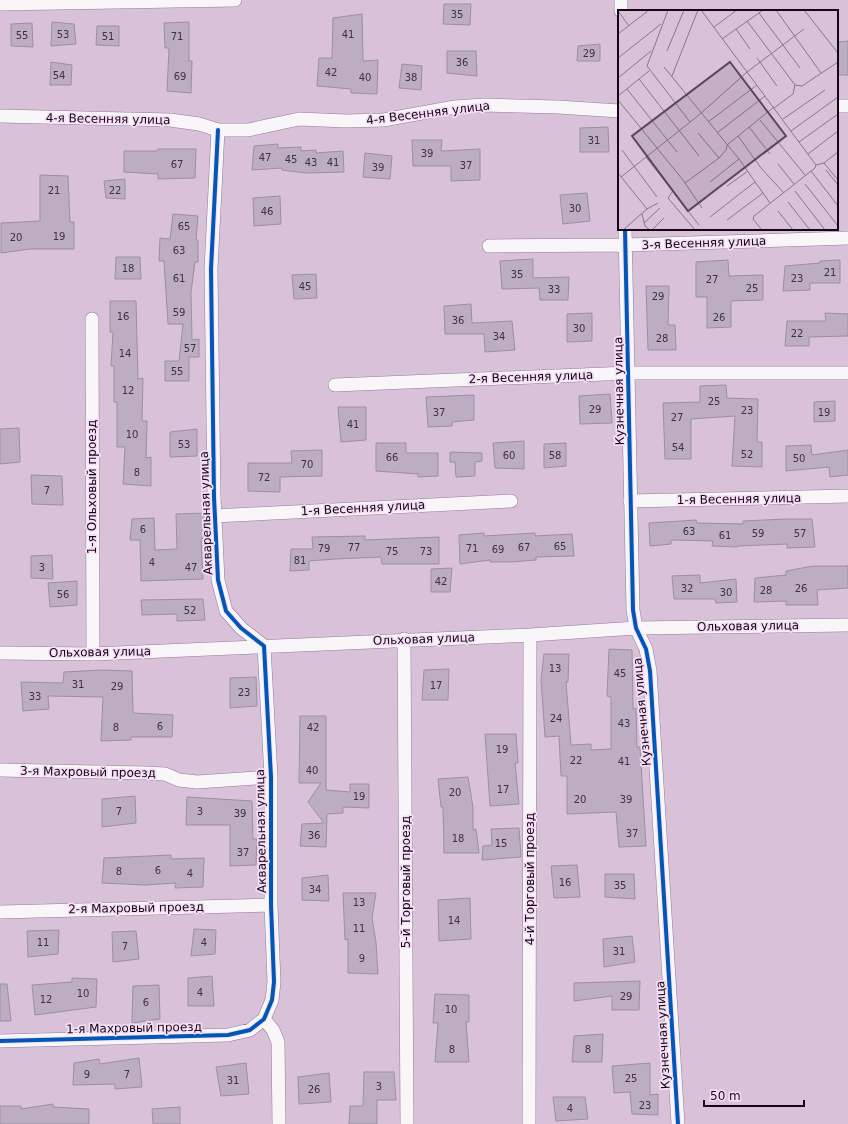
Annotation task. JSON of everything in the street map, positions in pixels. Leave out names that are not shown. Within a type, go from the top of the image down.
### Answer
[{"type":"street","points":[[0,4],[235,0]]},
{"type":"street","name":"4-я Весенняя улица","points":[[0,116],[170,120],[199,124],[218,130],[248,130],[299,119],[346,121],[383,120],[455,107],[484,105],[558,107],[618,111]]},
{"type":"street","name":"Акварельная улица","points":[[218,130],[211,269],[214,516],[218,580],[226,611],[241,628],[264,646],[271,777],[271,905],[274,982],[272,1000],[264,1019]]},
{"type":"street","name":"Кузнечная улица","points":[[625,230],[633,610],[636,628],[646,649],[650,671],[678,1124]]},
{"type":"street","name":"3-я Весенняя улица","points":[[489,246],[625,245],[848,238]]},
{"type":"street","name":"1-я Ольховый проезд","points":[[92,319],[93,654]]},
{"type":"street","name":"2-я Весенняя улица","points":[[335,385],[629,373],[848,372]]},
{"type":"street","name":"1-я Весенняя улица","points":[[630,501],[848,496]]},
{"type":"street","name":"1-я Весенняя улица","points":[[214,516],[511,501]]},
{"type":"street","name":"Ольховая улица","points":[[0,653],[93,654],[404,639],[530,635],[636,628],[848,625]]},
{"type":"street","name":"4-й Торговый проезд","points":[[529,1124],[530,635]]},
{"type":"street","name":"5-й Торговый проезд","points":[[404,639],[407,1124]]},
{"type":"street","name":"3-я Махровый проезд","points":[[0,770],[165,774],[179,780],[197,782],[271,777]]},
{"type":"street","name":"2-я Махровый проезд","points":[[0,912],[271,905]]},
{"type":"street","points":[[264,1019],[273,1030],[278,1042],[279,1124]]},
{"type":"street","name":"1-я Махровый проезд","points":[[0,1041],[228,1035],[250,1030],[264,1019]]},
{"type":"building","points":[[444,4],[471,4],[470,25],[443,24]]},
{"type":"building","points":[[362,14],[363,61],[378,60],[377,94],[351,93],[351,89],[317,86],[319,58],[332,58],[333,18]]},
{"type":"building","points":[[52,22],[74,24],[76,44],[51,46]]},
{"type":"building","points":[[189,22],[189,61],[192,61],[191,93],[167,91],[169,48],[165,48],[164,23]]},
{"type":"building","points":[[32,23],[33,47],[11,46],[11,24]]},
{"type":"building","points":[[97,26],[119,26],[119,46],[96,45]]},
{"type":"building","points":[[848,41],[848,75],[838,75],[838,42]]},
{"type":"building","points":[[600,44],[600,61],[577,61],[578,46]]},
{"type":"building","points":[[447,51],[476,51],[477,76],[447,73]]},
{"type":"building","points":[[51,62],[72,65],[71,85],[50,85]]},
{"type":"building","points":[[402,64],[422,66],[421,90],[399,88]]},
{"type":"building","points":[[608,127],[609,152],[580,152],[580,128]]},
{"type":"building","points":[[412,140],[442,140],[441,151],[480,149],[480,180],[451,181],[451,166],[413,166]]},
{"type":"building","points":[[278,144],[278,148],[301,147],[301,151],[316,150],[316,153],[343,151],[344,172],[306,173],[282,170],[282,168],[252,170],[254,146]]},
{"type":"building","points":[[158,149],[196,149],[195,178],[158,179],[158,174],[124,172],[124,151],[158,151]]},
{"type":"building","points":[[365,153],[392,156],[390,179],[363,177]]},
{"type":"building","points":[[40,175],[68,176],[70,222],[74,222],[74,249],[30,249],[1,253],[1,223],[40,221]]},
{"type":"building","points":[[125,179],[125,199],[106,198],[104,181]]},
{"type":"building","points":[[587,193],[590,221],[563,224],[560,195]]},
{"type":"building","points":[[280,196],[281,224],[254,226],[253,198]]},
{"type":"building","points":[[173,214],[198,216],[196,240],[198,240],[198,262],[195,262],[191,292],[192,340],[199,339],[199,357],[189,357],[189,381],[165,381],[165,361],[179,361],[183,324],[168,324],[164,261],[159,261],[160,238],[170,239]]},
{"type":"building","points":[[116,257],[140,257],[141,279],[115,279]]},
{"type":"building","points":[[533,259],[533,278],[569,277],[568,300],[540,300],[539,288],[502,289],[500,261]]},
{"type":"building","points":[[728,260],[729,276],[763,275],[763,300],[731,301],[731,327],[707,328],[707,297],[696,297],[696,262]]},
{"type":"building","points":[[840,260],[840,283],[810,283],[810,290],[783,291],[785,266]]},
{"type":"building","points":[[316,274],[317,298],[294,299],[292,275]]},
{"type":"building","points":[[646,286],[669,286],[668,325],[675,325],[676,350],[648,350]]},
{"type":"building","points":[[110,301],[136,301],[138,379],[143,378],[142,421],[147,421],[146,458],[151,457],[151,486],[123,484],[125,447],[117,447],[117,402],[114,402],[114,366],[111,366],[113,332],[110,332]]},
{"type":"building","points":[[471,304],[472,323],[512,321],[515,350],[485,352],[484,334],[445,334],[444,306]]},
{"type":"building","points":[[592,313],[592,341],[567,342],[567,314]]},
{"type":"building","points":[[825,313],[848,314],[848,336],[809,337],[809,346],[785,346],[787,321],[826,321]]},
{"type":"building","points":[[726,385],[727,398],[758,399],[757,442],[762,442],[762,467],[732,466],[735,416],[691,419],[691,459],[665,459],[663,403],[700,402],[700,386]]},
{"type":"building","points":[[610,394],[612,423],[580,424],[579,396]]},
{"type":"building","points":[[474,395],[474,420],[452,422],[452,426],[428,427],[426,397]]},
{"type":"building","points":[[835,401],[835,421],[814,422],[814,402]]},
{"type":"building","points":[[338,407],[366,407],[366,440],[341,442]]},
{"type":"building","points":[[19,428],[20,462],[0,464],[0,429]]},
{"type":"building","points":[[197,429],[197,456],[170,457],[170,432]]},
{"type":"building","points":[[524,441],[524,469],[495,468],[493,443]]},
{"type":"building","points":[[376,443],[406,443],[406,453],[438,453],[438,476],[418,477],[418,474],[376,471]]},
{"type":"building","points":[[566,443],[566,466],[544,468],[544,444]]},
{"type":"building","points":[[811,445],[812,455],[848,450],[848,475],[830,477],[829,467],[786,471],[786,446]]},
{"type":"building","points":[[322,450],[322,476],[280,477],[280,492],[248,491],[248,463],[292,463],[291,451]]},
{"type":"building","points":[[450,452],[482,453],[482,461],[475,462],[475,476],[456,477],[455,462],[450,462]]},
{"type":"building","points":[[31,475],[62,476],[63,505],[32,504]]},
{"type":"building","points":[[207,513],[206,539],[201,539],[203,579],[141,581],[140,540],[130,540],[132,519],[154,518],[155,550],[177,549],[176,514]]},
{"type":"building","points":[[812,519],[815,547],[787,548],[787,544],[737,547],[712,546],[713,541],[671,540],[671,544],[650,546],[649,523],[696,520],[697,523],[743,524],[743,521]]},
{"type":"building","points":[[484,533],[484,536],[535,533],[535,536],[572,534],[574,556],[536,557],[536,560],[511,562],[490,562],[490,560],[460,564],[459,535]]},
{"type":"building","points":[[365,536],[365,540],[439,537],[439,564],[382,564],[381,557],[335,559],[309,561],[309,570],[290,571],[291,549],[313,549],[312,537]]},
{"type":"building","points":[[52,555],[53,579],[31,578],[31,556]]},
{"type":"building","points":[[813,566],[848,566],[848,588],[817,590],[818,605],[786,605],[786,601],[754,602],[755,578],[786,575],[786,571]]},
{"type":"building","points":[[452,568],[450,592],[431,592],[431,569]]},
{"type":"building","points":[[700,575],[700,583],[736,579],[737,602],[716,603],[715,599],[674,599],[672,576]]},
{"type":"building","points":[[77,581],[77,605],[50,607],[48,583]]},
{"type":"building","points":[[203,599],[205,620],[177,621],[177,614],[142,615],[141,600]]},
{"type":"building","points":[[609,649],[632,650],[633,709],[636,708],[637,747],[640,747],[646,846],[619,847],[616,812],[567,814],[567,776],[561,776],[559,736],[545,737],[541,680],[544,654],[569,654],[568,682],[566,682],[571,745],[591,744],[591,750],[611,749],[611,697],[607,696]]},
{"type":"building","points":[[449,669],[448,700],[422,700],[424,670]]},
{"type":"building","points":[[102,670],[132,671],[133,713],[173,715],[172,737],[131,737],[131,740],[101,741],[103,697],[48,696],[49,709],[23,711],[21,682],[63,683],[64,672]]},
{"type":"building","points":[[256,677],[257,706],[230,708],[230,678]]},
{"type":"building","points":[[300,716],[326,716],[326,790],[350,792],[350,784],[369,784],[369,808],[343,807],[343,813],[327,814],[326,847],[300,846],[302,824],[324,823],[308,802],[321,783],[299,783]]},
{"type":"building","points":[[485,734],[516,734],[518,763],[515,763],[519,804],[490,806]]},
{"type":"building","points":[[468,777],[473,807],[473,830],[476,829],[479,853],[444,853],[443,807],[441,807],[438,779]]},
{"type":"building","points":[[135,796],[136,823],[102,827],[102,799]]},
{"type":"building","points":[[187,797],[252,801],[253,839],[257,839],[256,865],[230,866],[230,825],[186,825]]},
{"type":"building","points":[[519,828],[521,857],[482,860],[483,846],[492,845],[491,829]]},
{"type":"building","points":[[171,855],[171,859],[204,858],[203,887],[175,888],[176,883],[145,885],[102,883],[104,858]]},
{"type":"building","points":[[577,865],[580,897],[554,898],[551,866]]},
{"type":"building","points":[[605,874],[634,874],[635,899],[605,897]]},
{"type":"building","points":[[328,875],[329,901],[302,900],[302,878]]},
{"type":"building","points":[[343,893],[376,893],[372,918],[376,942],[378,974],[348,973],[348,939],[345,940]]},
{"type":"building","points":[[470,898],[471,939],[439,941],[438,900]]},
{"type":"building","points":[[194,929],[216,930],[215,954],[191,956]]},
{"type":"building","points":[[59,930],[58,954],[28,957],[27,931]]},
{"type":"building","points":[[136,931],[139,959],[113,962],[112,932]]},
{"type":"building","points":[[632,936],[635,962],[604,967],[603,939]]},
{"type":"building","points":[[212,976],[214,1006],[188,1006],[188,978]]},
{"type":"building","points":[[72,978],[97,979],[96,1007],[35,1015],[32,985],[72,982]]},
{"type":"building","points":[[640,981],[639,1010],[612,1010],[612,996],[574,1001],[574,983]]},
{"type":"building","points":[[0,984],[7,984],[11,1021],[0,1021]]},
{"type":"building","points":[[159,985],[160,1019],[132,1023],[133,986]]},
{"type":"building","points":[[435,994],[469,995],[469,1022],[466,1022],[469,1062],[435,1062],[438,1023],[433,1023]]},
{"type":"building","points":[[603,1034],[602,1062],[572,1062],[574,1036]]},
{"type":"building","points":[[139,1058],[142,1087],[115,1089],[115,1084],[73,1085],[74,1063],[99,1059],[100,1064]]},
{"type":"building","points":[[246,1063],[249,1094],[221,1096],[216,1067]]},
{"type":"building","points":[[650,1063],[650,1095],[658,1094],[658,1115],[632,1114],[630,1092],[614,1093],[612,1066]]},
{"type":"building","points":[[364,1072],[394,1072],[396,1100],[377,1100],[377,1124],[349,1124],[350,1106],[363,1106]]},
{"type":"building","points":[[329,1073],[331,1102],[299,1104],[298,1077]]},
{"type":"building","points":[[553,1097],[585,1097],[588,1119],[556,1121]]},
{"type":"building","points":[[53,1104],[53,1107],[89,1109],[89,1124],[0,1124],[0,1106],[21,1106],[21,1109]]},
{"type":"building","points":[[180,1107],[180,1124],[153,1124],[152,1109]]},
{"type":"cycle path","points":[[0,1041],[228,1035],[250,1030],[264,1019],[272,1000],[274,982],[271,905],[271,777],[264,646],[241,628],[226,611],[218,580],[214,497],[211,269],[218,130]]},
{"type":"cycle path","points":[[625,230],[633,610],[636,628],[646,649],[650,671],[678,1124]]}]
